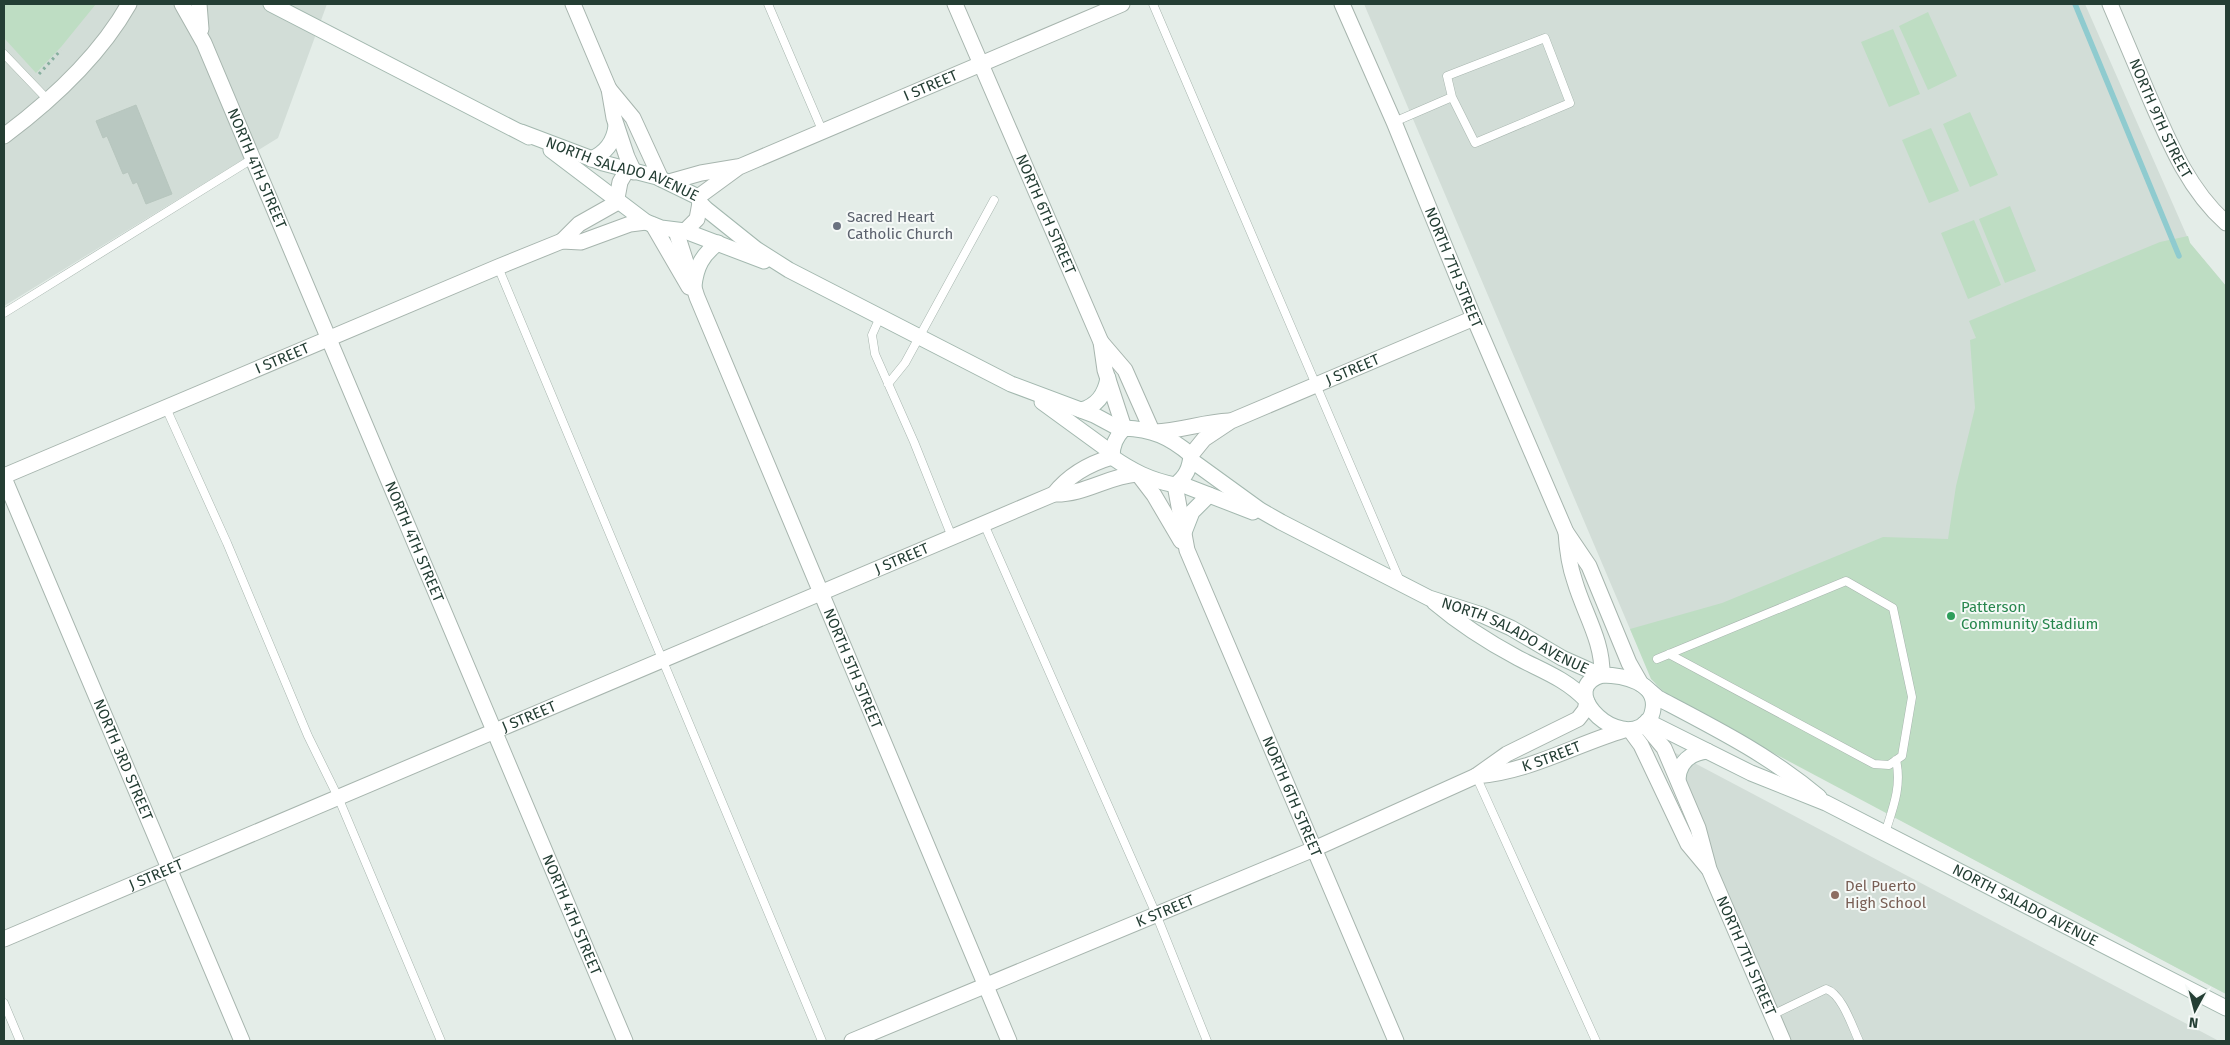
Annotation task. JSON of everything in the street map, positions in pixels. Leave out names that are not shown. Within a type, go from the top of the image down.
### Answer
[{"type":"street","name":"NORTH 4TH STREET","points":[[182,4],[204,42],[625,1041]]},
{"type":"street","name":"NORTH 4TH STREET","points":[[199,4],[204,42]]},
{"type":"street","name":"NORTH SALADO AVENUE","points":[[271,4],[521,132],[574,166],[649,223],[718,243],[789,270]]},
{"type":"street","points":[[572,4],[609,90],[616,126],[630,171],[620,182],[617,200]]},
{"type":"street","name":"NORTH 6TH STREET","points":[[955,4],[1101,342],[1103,362],[1123,429]]},
{"type":"street","name":"I STREET","points":[[665,181],[739,167],[822,130],[1122,4]]},
{"type":"street","name":"NORTH 7TH STREET","points":[[1342,4],[1394,122],[1474,318],[1566,532],[1589,566],[1628,663],[1642,685]]},
{"type":"street","name":"NORTH 9TH STREET","points":[[2110,4],[2171,147],[2204,199],[2226,223]]},
{"type":"street","points":[[4,136],[48,100],[93,55],[129,6]]},
{"type":"street","points":[[609,90],[633,118],[665,181]]},
{"type":"street","points":[[590,159],[598,156],[609,146],[614,137],[616,126]]},
{"type":"street","name":"NORTH SALADO AVENUE","points":[[521,132],[590,159],[665,181],[699,200],[756,249],[789,270],[1011,384],[1059,414],[1138,474],[1152,480],[1177,484],[1281,522]]},
{"type":"street","name":"I STREET","points":[[699,200],[739,167]]},
{"type":"street","name":"I STREET","points":[[4,477],[562,241],[579,224],[617,200]]},
{"type":"street","points":[[681,231],[697,219],[699,200]]},
{"type":"street","name":"I STREET","points":[[562,241],[581,242],[630,224],[649,223]]},
{"type":"street","name":"NORTH 5TH STREET","points":[[649,223],[684,281],[696,292]]},
{"type":"street","name":"NORTH 5TH STREET","points":[[681,231],[686,258],[696,292],[820,593],[1009,1041]]},
{"type":"street","points":[[696,292],[695,276],[702,258],[718,243]]},
{"type":"street","name":"J STREET","points":[[1177,484],[1188,471],[1191,458],[1204,440],[1231,421],[1474,318]]},
{"type":"street","points":[[1101,342],[1125,370],[1154,432]]},
{"type":"street","points":[[1081,410],[1089,408],[1101,398],[1108,378]]},
{"type":"street","name":"NORTH SALADO AVENUE","points":[[1011,384],[1094,415],[1123,429],[1154,432],[1174,442],[1191,458],[1260,510],[1281,522],[1430,598],[1482,615],[1511,628],[1562,658],[1601,675]]},
{"type":"street","name":"J STREET","points":[[1154,432],[1167,432],[1205,423],[1231,421]]},
{"type":"street","points":[[1112,455],[1112,448],[1123,429]]},
{"type":"street","name":"J STREET","points":[[1054,494],[1071,476],[1112,455]]},
{"type":"street","name":"NORTH 6TH STREET","points":[[1138,474],[1154,495],[1187,550],[1396,1041]]},
{"type":"street","name":"J STREET","points":[[4,939],[1054,494],[1081,492],[1122,476],[1138,474]]},
{"type":"street","name":"NORTH 3RD STREET","points":[[4,477],[242,1041]]},
{"type":"street","name":"NORTH 6TH STREET","points":[[1177,484],[1183,535],[1187,550]]},
{"type":"street","points":[[1183,535],[1192,512],[1209,495]]},
{"type":"street","name":"NORTH 7TH STREET","points":[[1566,532],[1574,582],[1599,646],[1601,675]]},
{"type":"street","name":"NORTH SALADO AVENUE","points":[[1430,598],[1476,634],[1520,659],[1557,676],[1577,690],[1586,701]]},
{"type":"street","points":[[1601,675],[1628,678],[1642,685],[1653,700],[1652,712],[1646,723],[1627,730],[1608,724],[1598,717],[1586,701],[1585,689],[1588,683],[1601,675]]},
{"type":"street","name":"NORTH SALADO AVENUE","points":[[1642,685],[1658,698],[1778,764],[1826,802]]},
{"type":"street","name":"K STREET","points":[[852,1041],[1314,849],[1476,776],[1507,754],[1578,720],[1586,710],[1586,701]]},
{"type":"street","name":"NORTH SALADO AVENUE","points":[[1646,723],[1778,785],[1826,802],[2226,1008]]},
{"type":"street","name":"NORTH 7TH STREET","points":[[1646,723],[1660,740],[1678,780],[1703,842],[1709,869],[1783,1041]]},
{"type":"street","name":"NORTH 7TH STREET","points":[[1627,730],[1639,740],[1688,844],[1709,869]]},
{"type":"street","name":"K STREET","points":[[1476,776],[1494,774],[1540,762],[1627,730]]},
{"type":"street","points":[[1678,780],[1678,772],[1686,759],[1692,754],[1707,751]]},
{"type":"lane","points":[[768,4],[822,130]]},
{"type":"lane","points":[[1152,4],[1401,584]]},
{"type":"lane","points":[[1545,38],[1570,102],[1475,143],[1452,97],[1447,76],[1545,38]]},
{"type":"lane","points":[[4,54],[48,100]]},
{"type":"lane","points":[[1394,122],[1452,97]]},
{"type":"lane","points":[[4,313],[252,159]]},
{"type":"lane","points":[[888,384],[905,363],[920,338],[994,200]]},
{"type":"lane","points":[[498,267],[664,659],[822,1041]]},
{"type":"lane","points":[[880,317],[872,335],[875,354],[952,537]]},
{"type":"lane","points":[[166,408],[227,542],[304,727],[338,797],[442,1041]]},
{"type":"lane","points":[[984,524],[1156,914],[1207,1041]]},
{"type":"lane","points":[[1657,659],[1669,654],[1846,581],[1894,608],[1912,698],[1902,756],[1889,765],[1874,764],[1669,654]]},
{"type":"lane","points":[[1885,833],[1898,792],[1899,778],[1896,760]]},
{"type":"lane","points":[[1476,776],[1596,1041]]},
{"type":"lane","points":[[1772,1015],[1826,989],[1832,991],[1838,997],[1859,1041]]},
{"type":"lane","points":[[4,1003],[20,1041]]},
{"type":"path","points":[[39,74],[61,50]]},
{"type":"shaded area","points":[[4,4],[327,4],[278,138],[4,306]]},
{"type":"shaded area","points":[[1364,4],[2085,4],[2190,243],[2226,286],[2226,994],[1659,691],[1630,629]]},
{"type":"shaded area","name":"Del Puerto High School","points":[[1668,749],[2219,1041],[1784,1041]]},
{"type":"green space","points":[[4,4],[96,4],[61,47],[36,73],[4,38]]},
{"type":"green space","points":[[1928,12],[1957,76],[1928,90],[1899,26]]},
{"type":"green space","points":[[1893,29],[1920,94],[1889,107],[1861,42]]},
{"type":"green space","points":[[1970,112],[1998,175],[1970,187],[1943,124]]},
{"type":"green space","points":[[1931,128],[1959,191],[1929,203],[1902,140]]},
{"type":"green space","points":[[2010,206],[2036,271],[2005,283],[1979,219]]},
{"type":"green space","points":[[1974,220],[2001,285],[1968,299],[1941,233]]},
{"type":"green space","name":"Patterson Community Stadium","points":[[2188,236],[2190,243],[2226,286],[2226,994],[1670,698],[1651,679],[1630,629],[1722,603],[1883,537],[1948,539],[1956,486],[1975,408],[1970,340],[1976,338],[1969,321],[2160,242]]},
{"type":"building","points":[[136,105],[172,194],[146,204],[137,182],[133,184],[128,172],[123,174],[107,136],[103,138],[96,121]]},
{"type":"waterway","points":[[2075,4],[2179,256]]},
{"type":"place","name":"Sacred Heart Catholic Church","points":[[837,226]]},
{"type":"place","name":"Patterson Community Stadium","points":[[1951,616]]},
{"type":"place","name":"Del Puerto High School","points":[[1835,895]]}]
